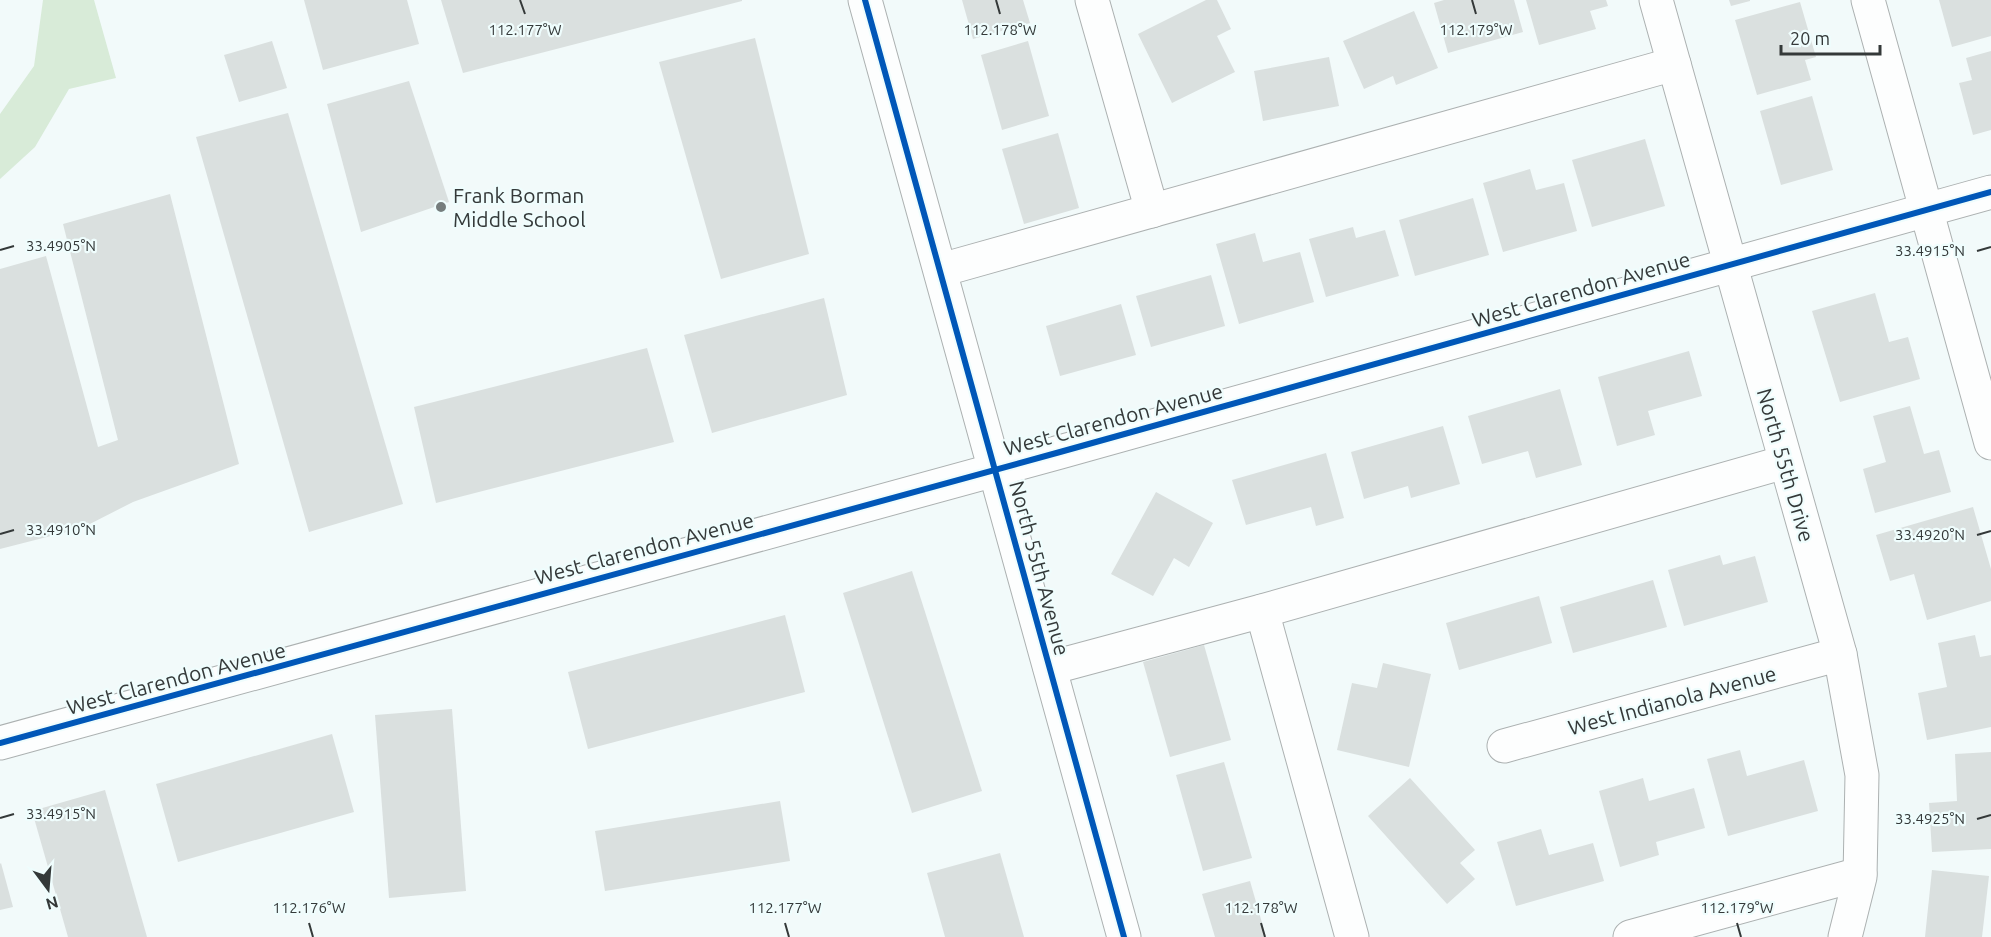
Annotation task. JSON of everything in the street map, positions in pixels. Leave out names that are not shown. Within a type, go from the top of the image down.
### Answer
[{"type":"street","name":"North 55th Avenue","points":[[865,0],[1124,937]]},
{"type":"street","points":[[1092,0],[1152,211]]},
{"type":"street","name":"North 55th Drive","points":[[1656,0],[1840,654],[1862,775],[1860,874],[1845,937]]},
{"type":"street","points":[[1868,0],[1991,443]]},
{"type":"street","points":[[941,270],[1674,64]]},
{"type":"street","name":"West Clarendon Avenue","points":[[0,743],[1991,192]]},
{"type":"street","points":[[1050,668],[1262,611],[1785,462]]},
{"type":"street","points":[[1262,611],[1352,937]]},
{"type":"street","name":"West Indianola Avenue","points":[[1504,746],[1840,654]]},
{"type":"street","points":[[1630,937],[1860,874]]},
{"type":"green space","points":[[43,0],[94,0],[116,78],[69,89],[35,147],[0,179],[0,114],[34,66]]},
{"type":"building","points":[[304,0],[407,0],[419,44],[323,70]]},
{"type":"building","points":[[441,0],[742,0],[742,1],[463,73]]},
{"type":"building","points":[[962,0],[1023,0],[1030,23],[973,39]]},
{"type":"building","points":[[1206,0],[1217,0],[1231,29],[1217,36],[1235,72],[1172,103],[1138,34]]},
{"type":"building","points":[[1444,0],[1514,0],[1523,32],[1448,53],[1434,3]]},
{"type":"building","points":[[1526,0],[1606,0],[1608,6],[1590,11],[1596,29],[1539,45]]},
{"type":"building","points":[[1729,0],[1750,0],[1750,1],[1731,6]]},
{"type":"building","points":[[1939,0],[1991,0],[1991,36],[1952,47]]},
{"type":"building","points":[[1800,2],[1816,57],[1805,60],[1811,80],[1757,95],[1735,20]]},
{"type":"building","points":[[1414,11],[1438,68],[1396,85],[1393,76],[1364,89],[1343,41]]},
{"type":"building","points":[[755,38],[809,254],[721,279],[659,62]]},
{"type":"building","points":[[272,41],[287,88],[239,102],[224,55]]},
{"type":"building","points":[[1028,41],[1049,116],[1002,130],[981,55]]},
{"type":"building","points":[[1991,51],[1991,130],[1973,135],[1959,83],[1972,80],[1966,58]]},
{"type":"building","points":[[1329,57],[1339,106],[1263,121],[1254,71]]},
{"type":"building","points":[[409,81],[449,202],[361,232],[327,104]]},
{"type":"building","points":[[1812,96],[1833,170],[1781,185],[1760,111]]},
{"type":"building","points":[[288,113],[403,504],[309,532],[196,137]]},
{"type":"building","points":[[1058,133],[1079,208],[1024,224],[1002,149]]},
{"type":"building","points":[[1645,139],[1665,206],[1592,227],[1572,160]]},
{"type":"building","points":[[1530,169],[1536,190],[1564,183],[1577,231],[1503,252],[1483,183]]},
{"type":"building","points":[[170,194],[239,464],[133,502],[82,528],[0,549],[0,269],[46,256],[98,447],[118,440],[63,224]]},
{"type":"building","points":[[1473,198],[1489,255],[1415,276],[1399,220]]},
{"type":"building","points":[[1353,227],[1356,238],[1385,230],[1399,276],[1326,297],[1309,239]]},
{"type":"building","points":[[1255,233],[1263,262],[1300,252],[1314,302],[1239,324],[1216,244]]},
{"type":"building","points":[[1211,275],[1225,326],[1151,347],[1136,296]]},
{"type":"building","points":[[1875,293],[1889,342],[1908,337],[1920,379],[1840,402],[1812,311]]},
{"type":"building","points":[[824,298],[847,395],[712,433],[684,335]]},
{"type":"building","points":[[1121,304],[1136,355],[1060,376],[1046,326]]},
{"type":"building","points":[[647,348],[674,442],[436,503],[414,407]]},
{"type":"building","points":[[1689,351],[1702,396],[1648,411],[1655,435],[1617,446],[1598,377]]},
{"type":"building","points":[[1560,389],[1582,465],[1536,478],[1528,451],[1482,464],[1468,416]]},
{"type":"building","points":[[1910,406],[1924,454],[1939,450],[1951,492],[1875,513],[1863,469],[1886,462],[1873,416]]},
{"type":"building","points":[[1443,426],[1460,484],[1411,498],[1408,486],[1364,499],[1351,452]]},
{"type":"building","points":[[1326,453],[1344,518],[1316,526],[1311,507],[1246,525],[1232,480]]},
{"type":"building","points":[[1156,492],[1213,523],[1189,567],[1174,558],[1153,596],[1111,574]]},
{"type":"building","points":[[1973,507],[1991,569],[1991,601],[1927,620],[1914,574],[1890,581],[1876,535]]},
{"type":"building","points":[[1720,555],[1723,565],[1755,556],[1768,602],[1684,626],[1668,570]]},
{"type":"building","points":[[912,571],[982,791],[912,813],[843,593]]},
{"type":"building","points":[[1653,580],[1667,627],[1573,653],[1560,607]]},
{"type":"building","points":[[1539,596],[1552,643],[1459,670],[1446,623]]},
{"type":"building","points":[[785,615],[805,692],[588,749],[568,672]]},
{"type":"building","points":[[1975,635],[1980,657],[1991,655],[1991,727],[1927,740],[1918,693],[1947,687],[1938,643]]},
{"type":"building","points":[[1204,645],[1231,740],[1170,757],[1143,662]]},
{"type":"building","points":[[1383,663],[1431,674],[1409,767],[1337,750],[1352,683],[1377,688]]},
{"type":"building","points":[[452,709],[466,891],[389,898],[375,715]]},
{"type":"building","points":[[332,734],[354,812],[178,862],[156,784]]},
{"type":"building","points":[[1740,750],[1747,776],[1804,760],[1818,811],[1728,836],[1707,759]]},
{"type":"building","points":[[1991,752],[1991,849],[1932,852],[1929,803],[1957,801],[1955,754]]},
{"type":"building","points":[[1224,762],[1252,858],[1203,871],[1176,775]]},
{"type":"building","points":[[1410,778],[1475,850],[1460,863],[1475,879],[1447,904],[1368,816]]},
{"type":"building","points":[[1643,778],[1649,801],[1694,788],[1705,828],[1656,842],[1659,855],[1620,867],[1599,791]]},
{"type":"building","points":[[105,790],[147,937],[68,937],[32,811]]},
{"type":"building","points":[[780,801],[790,861],[605,891],[595,831]]},
{"type":"building","points":[[1541,829],[1549,855],[1593,843],[1604,881],[1516,906],[1497,842]]},
{"type":"building","points":[[1000,853],[1024,937],[945,937],[927,873]]},
{"type":"building","points":[[0,864],[13,907],[0,910]]},
{"type":"building","points":[[1932,870],[1989,876],[1982,937],[1925,937]]},
{"type":"building","points":[[1250,881],[1266,937],[1215,937],[1202,894]]},
{"type":"cycle path","points":[[865,0],[1124,937]]},
{"type":"cycle path","points":[[0,743],[1060,452],[1991,192]]},
{"type":"place","name":"Frank Borman Middle School","points":[[441,207]]}]
